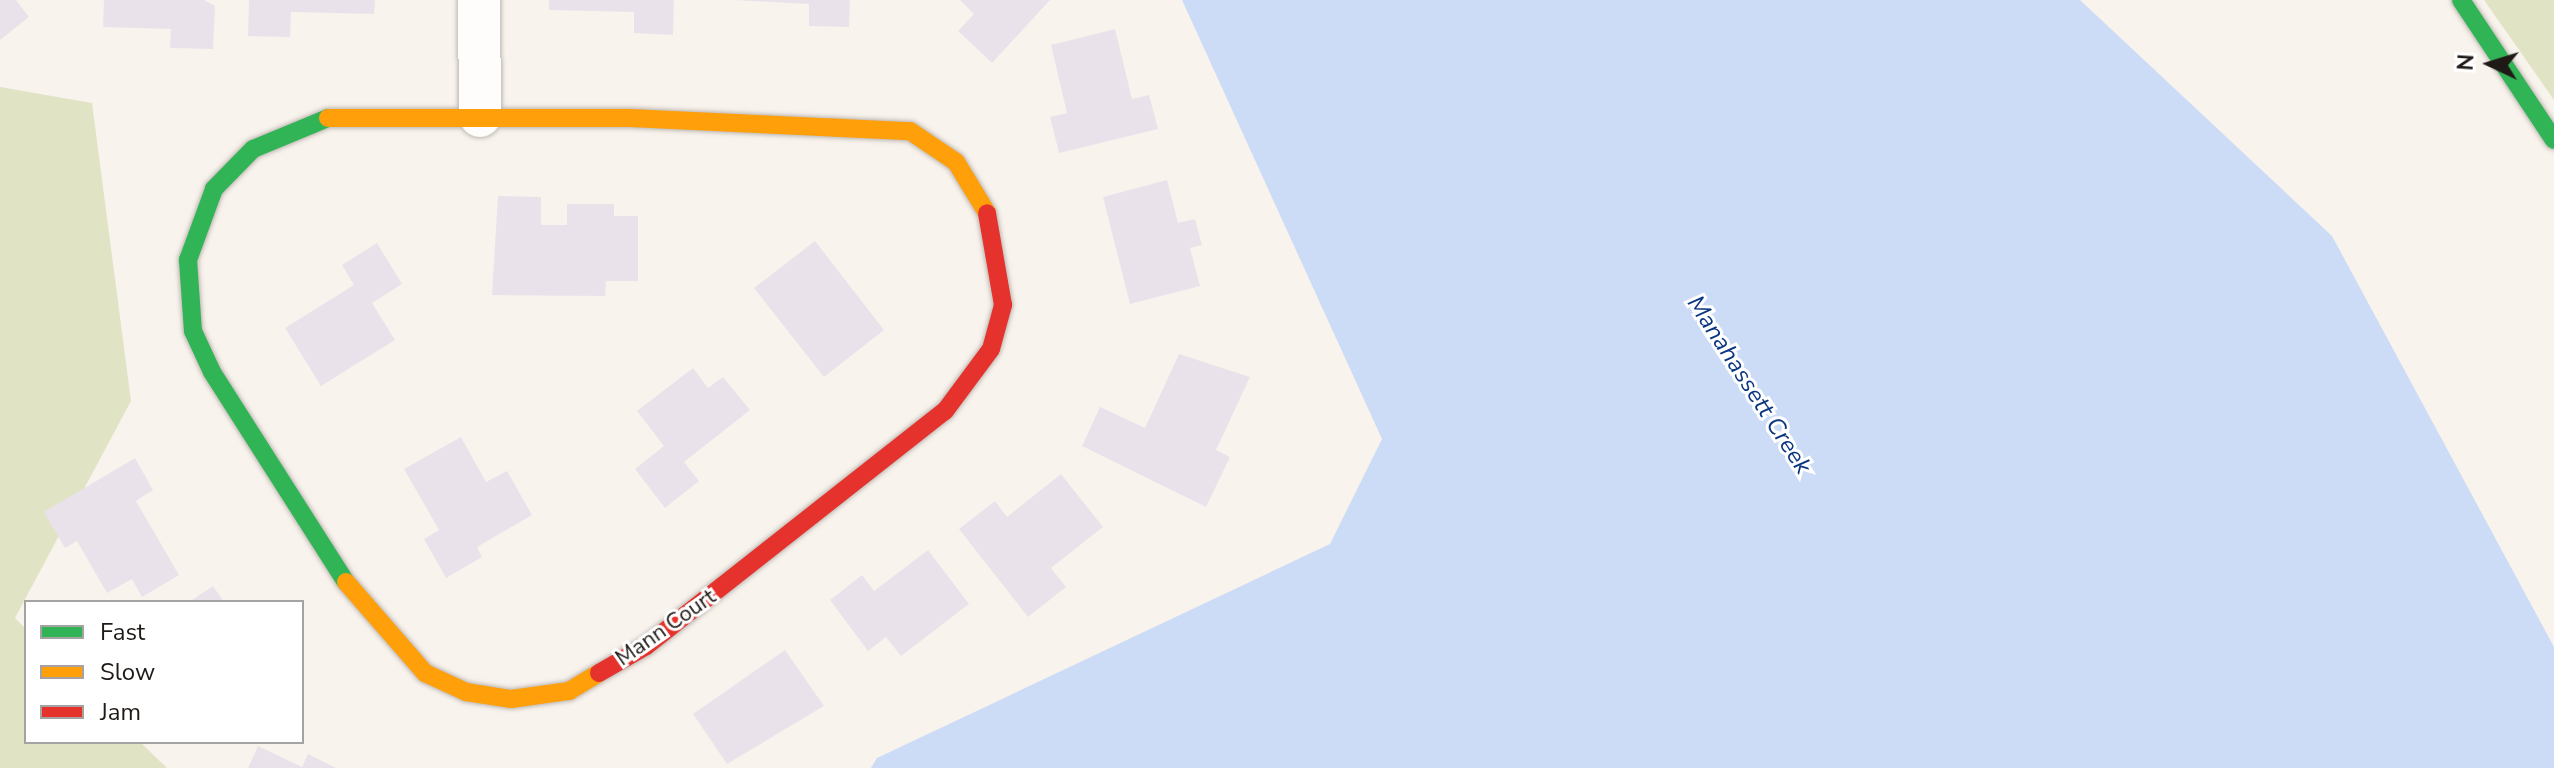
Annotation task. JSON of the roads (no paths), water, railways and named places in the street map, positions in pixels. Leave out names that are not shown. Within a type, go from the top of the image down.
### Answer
[{"type":"street","points":[[479,0],[480,116]]},
{"type":"street","points":[[2461,0],[2554,140]]},
{"type":"street","name":"Mann Court","points":[[480,116],[910,131],[956,162],[980,195],[1004,267],[991,349],[945,411],[646,646],[569,691],[531,699],[466,692],[425,673],[388,637],[212,372],[193,331],[186,286],[197,223],[214,189],[253,149],[328,118],[480,116]]},
{"type":"water","name":"Manahassett Creek","points":[[1182,0],[2080,0],[2332,236],[2554,647],[2554,768],[871,768],[877,758],[1330,544],[1382,439]]}]
